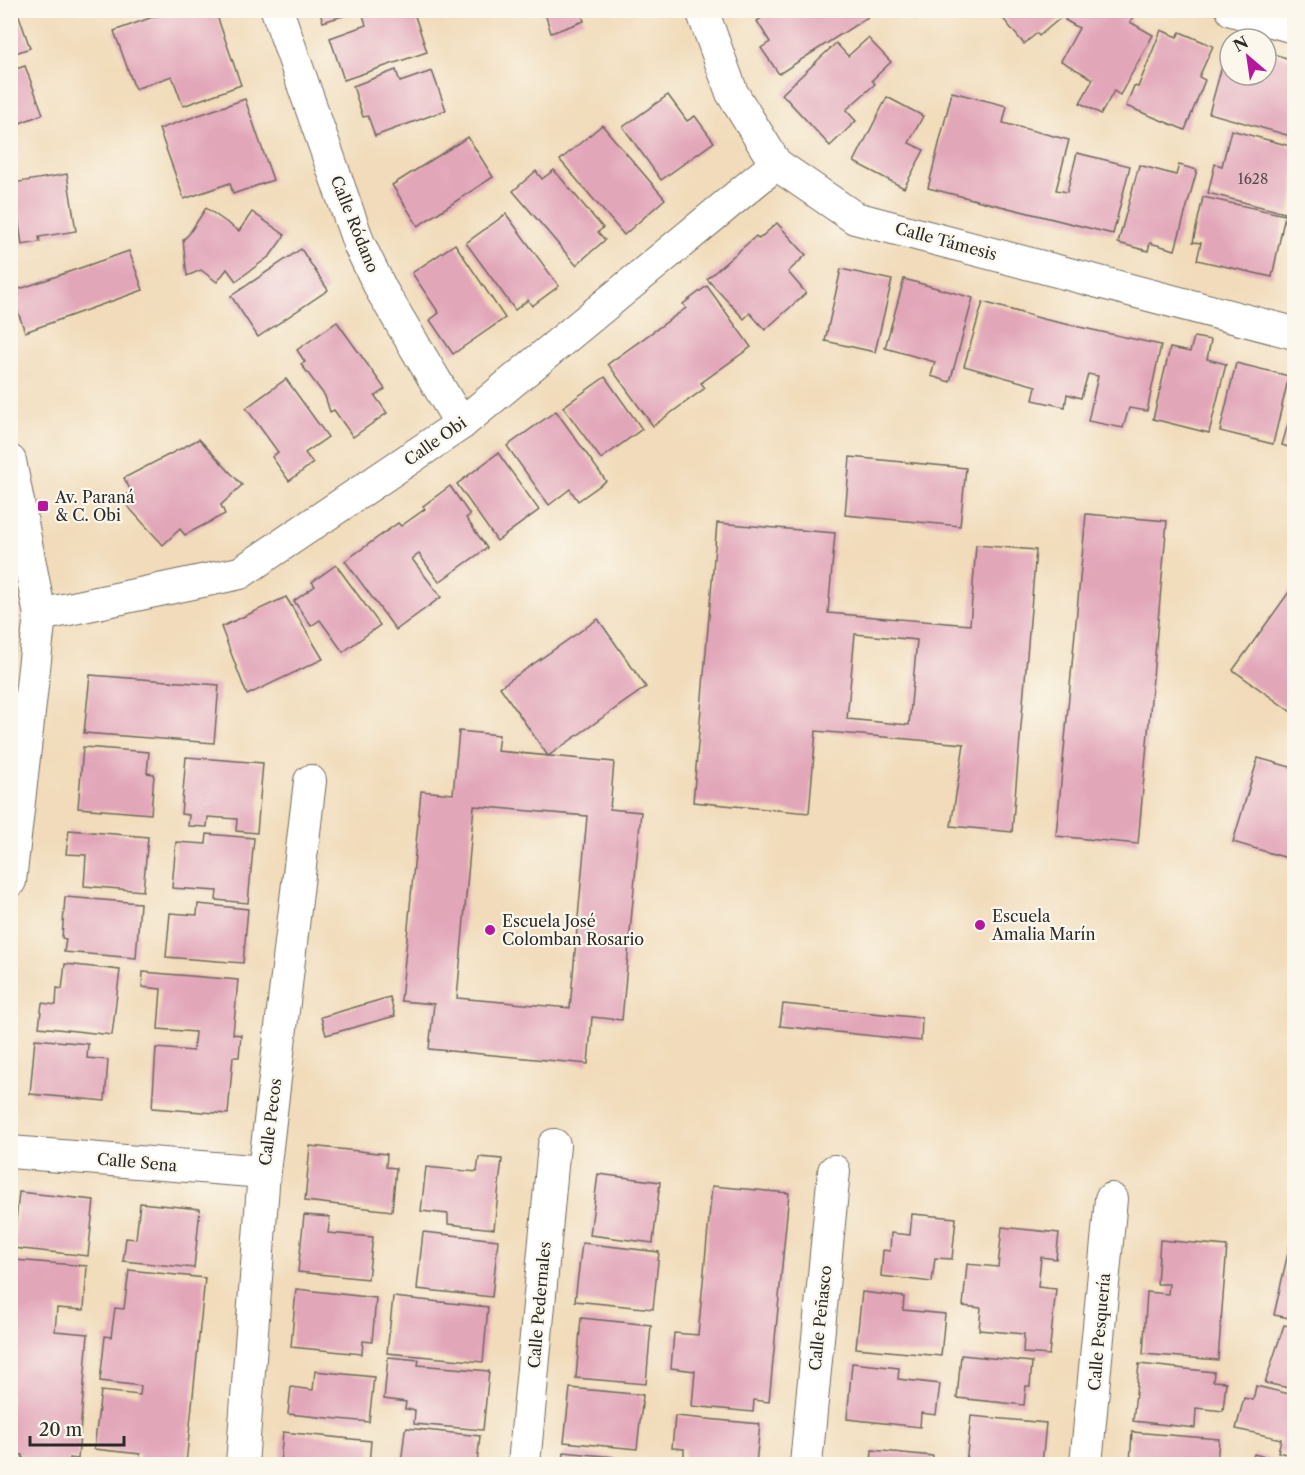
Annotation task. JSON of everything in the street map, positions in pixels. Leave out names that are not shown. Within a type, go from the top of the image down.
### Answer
[{"type":"street","name":"Calle Ródano","points":[[277,10],[359,244],[382,291],[461,424]]},
{"type":"street","name":"Calle Támesis","points":[[702,10],[732,93],[776,164],[855,218],[1294,333]]},
{"type":"street","points":[[1232,10],[1294,27]]},
{"type":"street","name":"Calle Obi","points":[[40,615],[240,573],[461,424],[776,164]]},
{"type":"street","points":[[10,460],[40,615],[10,881]]},
{"type":"street","name":"Calle Pecos","points":[[242,1464],[264,1172],[310,780]]},
{"type":"street","name":"Calle Pedernales","points":[[524,1464],[554,1145]]},
{"type":"street","name":"Calle Sena","points":[[10,1152],[264,1172]]},
{"type":"street","name":"Calle Peñasco","points":[[806,1464],[834,1171]]},
{"type":"street","name":"Calle Pesquería","points":[[1086,1464],[1112,1199]]},
{"type":"building","points":[[10,10],[17,10],[30,48],[10,55]]},
{"type":"building","points":[[172,10],[215,10],[241,85],[183,106],[172,76],[135,89],[114,31]]},
{"type":"building","points":[[319,10],[359,10],[359,11],[323,22]]},
{"type":"building","points":[[376,10],[398,10],[399,14],[413,10],[427,52],[344,80],[330,38],[366,25],[363,15]]},
{"type":"building","points":[[544,10],[580,10],[584,21],[551,33]]},
{"type":"building","points":[[774,10],[864,10],[868,17],[779,74],[761,48],[770,42],[757,21]]},
{"type":"building","points":[[909,10],[928,10],[915,19]]},
{"type":"building","points":[[996,10],[1070,10],[1039,36],[1037,33],[1024,44]]},
{"type":"building","points":[[1074,10],[1121,10],[1133,17],[1130,22],[1153,35],[1120,95],[1114,91],[1101,114],[1080,103],[1093,79],[1061,61],[1079,28],[1065,20]]},
{"type":"building","points":[[1161,30],[1177,37],[1180,32],[1213,46],[1199,77],[1205,80],[1185,130],[1126,106],[1134,86],[1138,87]]},
{"type":"building","points":[[868,38],[891,62],[872,80],[875,84],[846,110],[856,121],[830,146],[782,94],[836,43],[848,56]]},
{"type":"building","points":[[1278,55],[1294,60],[1294,137],[1209,113],[1218,81],[1218,87],[1278,87]]},
{"type":"building","points":[[25,66],[43,114],[10,127],[10,71]]},
{"type":"building","points":[[396,70],[400,82],[432,71],[446,110],[375,136],[368,116],[363,117],[353,86]]},
{"type":"building","points":[[952,92],[1007,106],[1003,123],[1069,140],[1056,190],[1067,192],[1077,153],[1130,166],[1113,234],[928,188]]},
{"type":"building","points":[[668,95],[687,121],[695,116],[714,142],[661,180],[623,127]]},
{"type":"building","points":[[887,97],[923,116],[909,143],[924,150],[904,188],[854,162]]},
{"type":"building","points":[[245,99],[273,180],[233,194],[230,183],[184,199],[159,129]]},
{"type":"building","points":[[602,125],[665,199],[624,235],[560,160]]},
{"type":"building","points":[[1231,130],[1294,147],[1294,191],[1289,214],[1208,193],[1215,164],[1222,166]]},
{"type":"building","points":[[468,137],[493,177],[418,226],[392,185]]},
{"type":"building","points":[[1139,165],[1176,175],[1179,165],[1197,170],[1175,250],[1150,243],[1148,251],[1118,243]]},
{"type":"building","points":[[554,170],[603,228],[598,232],[605,240],[576,265],[513,191],[536,171],[542,179]]},
{"type":"building","points":[[67,174],[76,231],[39,237],[40,242],[22,245],[13,183]]},
{"type":"building","points":[[1203,197],[1285,215],[1272,277],[1197,260],[1201,243],[1193,242]]},
{"type":"building","points":[[206,208],[239,231],[252,212],[285,235],[270,256],[236,281],[227,269],[217,282],[201,270],[187,276],[183,240]]},
{"type":"building","points":[[506,214],[559,286],[532,306],[528,300],[515,310],[466,243]]},
{"type":"building","points":[[777,223],[806,255],[788,272],[806,293],[765,330],[750,313],[744,319],[707,279],[756,236],[759,239]]},
{"type":"building","points":[[455,244],[505,318],[453,354],[430,320],[439,313],[412,273]]},
{"type":"building","points":[[301,249],[328,290],[258,337],[231,296]]},
{"type":"building","points":[[129,251],[143,290],[25,332],[11,292]]},
{"type":"building","points":[[841,269],[892,280],[875,352],[825,341]]},
{"type":"building","points":[[904,279],[973,298],[950,382],[931,376],[935,362],[885,348]]},
{"type":"building","points":[[707,286],[751,347],[701,383],[705,388],[653,426],[608,364],[686,308],[683,304]]},
{"type":"building","points":[[983,302],[1043,319],[1161,345],[1147,411],[1129,408],[1123,428],[1088,421],[1098,376],[1088,374],[1081,398],[1067,394],[1065,407],[1033,400],[1036,386],[964,366]]},
{"type":"building","points":[[337,322],[385,389],[375,396],[387,413],[353,437],[334,410],[330,412],[325,396],[301,364],[305,362],[297,350]]},
{"type":"building","points":[[1194,337],[1211,340],[1207,359],[1226,364],[1209,433],[1153,419],[1170,348],[1190,352]]},
{"type":"building","points":[[1236,363],[1289,376],[1273,444],[1220,431]]},
{"type":"building","points":[[605,377],[642,429],[601,459],[563,407]]},
{"type":"building","points":[[286,379],[328,437],[305,453],[313,463],[289,481],[272,457],[278,452],[246,408]]},
{"type":"building","points":[[1294,402],[1294,449],[1282,445]]},
{"type":"building","points":[[556,411],[606,481],[578,501],[570,489],[549,505],[507,446]]},
{"type":"building","points":[[199,439],[242,485],[221,505],[225,514],[185,535],[180,529],[163,545],[122,500],[131,491],[124,478]]},
{"type":"building","points":[[498,453],[539,510],[497,541],[457,484]]},
{"type":"building","points":[[850,457],[966,468],[960,526],[845,515]]},
{"type":"building","points":[[450,486],[470,515],[466,518],[487,548],[439,582],[419,554],[412,559],[441,597],[396,630],[345,561],[398,523],[401,526],[425,509],[423,506]]},
{"type":"building","points":[[1086,514],[1167,521],[1138,844],[1056,836]]},
{"type":"building","points":[[717,523],[835,533],[828,613],[970,625],[976,545],[1036,550],[1012,832],[951,826],[964,744],[816,731],[809,813],[693,802]],"holes":[[[855,634],[917,640],[909,725],[847,719]]]},
{"type":"building","points":[[336,565],[380,625],[343,652],[320,620],[311,626],[294,601],[315,586],[312,582]]},
{"type":"building","points":[[1294,585],[1294,667],[1292,671],[1294,672],[1294,714],[1233,670]]},
{"type":"building","points":[[286,597],[323,659],[247,695],[221,627]]},
{"type":"building","points":[[598,619],[646,687],[548,756],[500,687]]},
{"type":"building","points":[[90,675],[219,685],[214,743],[84,733]]},
{"type":"building","points":[[459,731],[499,735],[497,751],[614,762],[610,809],[641,812],[622,1020],[592,1017],[588,1064],[429,1049],[434,1004],[401,1001],[421,791],[453,794]],"holes":[[[474,806],[587,816],[570,1008],[457,998]]]},
{"type":"building","points":[[83,747],[149,752],[147,773],[154,774],[151,814],[78,808]]},
{"type":"building","points":[[186,757],[263,763],[257,833],[236,831],[237,819],[208,817],[207,827],[188,826],[189,815],[181,814]]},
{"type":"building","points":[[1258,758],[1294,768],[1294,860],[1233,842]]},
{"type":"building","points":[[69,830],[148,837],[143,891],[84,886],[86,855],[66,854]]},
{"type":"building","points":[[207,834],[254,838],[248,903],[216,900],[217,891],[172,888],[176,842],[206,844]]},
{"type":"building","points":[[65,897],[140,903],[136,958],[64,952],[66,939],[62,938]]},
{"type":"building","points":[[198,904],[248,909],[243,963],[166,957],[170,913],[197,915]]},
{"type":"building","points":[[65,964],[120,970],[112,1035],[39,1027],[42,1003],[56,1005],[57,988],[62,989]]},
{"type":"building","points":[[143,972],[238,980],[233,1034],[241,1035],[239,1057],[233,1057],[228,1114],[152,1108],[156,1048],[193,1051],[195,1032],[158,1029],[161,989],[142,987]]},
{"type":"building","points":[[390,997],[395,1016],[326,1035],[321,1017]]},
{"type":"building","points":[[783,1004],[922,1018],[921,1041],[780,1026]]},
{"type":"building","points":[[35,1039],[88,1044],[87,1058],[108,1060],[105,1101],[30,1094]]},
{"type":"building","points":[[310,1146],[387,1154],[386,1167],[396,1168],[392,1211],[305,1201]]},
{"type":"building","points":[[479,1157],[502,1159],[494,1229],[448,1224],[448,1214],[421,1211],[426,1167],[477,1172]]},
{"type":"building","points":[[598,1174],[660,1182],[653,1243],[590,1235]]},
{"type":"building","points":[[712,1186],[789,1193],[769,1402],[754,1400],[753,1412],[692,1406],[695,1371],[671,1368],[674,1333],[698,1335]]},
{"type":"building","points":[[19,1192],[94,1200],[88,1256],[13,1248]]},
{"type":"building","points":[[140,1203],[200,1209],[194,1268],[123,1261],[126,1238],[136,1239]]},
{"type":"building","points":[[912,1214],[956,1218],[952,1259],[935,1258],[932,1282],[881,1276],[883,1250],[890,1251],[891,1233],[910,1235]]},
{"type":"building","points":[[304,1215],[330,1217],[328,1233],[373,1237],[368,1279],[298,1272]]},
{"type":"building","points":[[1294,1226],[1294,1319],[1274,1315]]},
{"type":"building","points":[[1002,1227],[1059,1233],[1056,1259],[1041,1257],[1038,1287],[1056,1289],[1049,1355],[1023,1353],[1024,1334],[979,1330],[981,1308],[963,1306],[967,1264],[998,1267]]},
{"type":"building","points":[[423,1232],[498,1240],[492,1297],[417,1289]]},
{"type":"building","points":[[1160,1240],[1227,1246],[1218,1360],[1143,1354],[1147,1292],[1168,1294],[1169,1284],[1157,1284]]},
{"type":"building","points":[[582,1243],[659,1252],[653,1309],[575,1301]]},
{"type":"building","points":[[14,1260],[87,1266],[84,1310],[57,1308],[55,1331],[88,1334],[78,1459],[70,1458],[69,1464],[23,1464],[23,1455],[10,1454],[10,1279],[12,1279]]},
{"type":"building","points":[[129,1270],[205,1278],[186,1464],[139,1464],[140,1454],[94,1449],[101,1391],[140,1395],[141,1386],[100,1381],[105,1336],[111,1337],[115,1308],[124,1309]]},
{"type":"building","points":[[296,1289],[376,1298],[372,1342],[363,1341],[362,1354],[291,1347]]},
{"type":"building","points":[[862,1292],[904,1297],[903,1310],[945,1314],[941,1356],[856,1348]]},
{"type":"building","points":[[393,1297],[488,1307],[483,1362],[387,1353]]},
{"type":"building","points":[[581,1318],[651,1325],[646,1384],[576,1378]]},
{"type":"building","points":[[1284,1325],[1294,1327],[1294,1389],[1265,1383]]},
{"type":"building","points":[[961,1355],[1032,1362],[1030,1386],[1026,1386],[1024,1405],[957,1398]]},
{"type":"building","points":[[388,1357],[419,1360],[418,1365],[489,1371],[483,1430],[414,1424],[415,1410],[405,1409],[406,1402],[384,1399]]},
{"type":"building","points":[[852,1363],[899,1368],[898,1379],[940,1384],[936,1415],[921,1413],[920,1427],[847,1419]]},
{"type":"building","points":[[1139,1364],[1214,1372],[1213,1381],[1226,1382],[1223,1411],[1196,1408],[1195,1428],[1133,1421]]},
{"type":"building","points":[[315,1371],[374,1377],[369,1422],[288,1414],[291,1387],[313,1390]]},
{"type":"building","points":[[1256,1386],[1294,1395],[1294,1456],[1278,1452],[1281,1439],[1236,1429],[1244,1398],[1253,1400]]},
{"type":"building","points":[[570,1388],[643,1395],[637,1449],[564,1442]]},
{"type":"building","points":[[675,1416],[760,1424],[756,1464],[702,1464],[702,1461],[684,1459],[684,1449],[672,1448]]},
{"type":"building","points":[[971,1416],[1046,1423],[1042,1464],[966,1464]]},
{"type":"building","points":[[407,1428],[480,1436],[477,1464],[401,1464]]},
{"type":"building","points":[[283,1432],[371,1441],[369,1464],[280,1464]]},
{"type":"building","points":[[1132,1432],[1219,1439],[1217,1464],[1130,1464]]},
{"type":"building","points":[[872,1450],[933,1456],[932,1464],[871,1464]]},
{"type":"building","points":[[564,1452],[614,1457],[614,1464],[563,1464]]},
{"type":"building","points":[[1254,1454],[1293,1464],[1251,1464]]},
{"type":"place","name":"Av. Paraná & C. Obi","points":[[43,506]]},
{"type":"place","name":"Escuela Amalia Marín","points":[[980,925]]},
{"type":"place","name":"Escuela José Colomban Rosario","points":[[490,930]]}]
